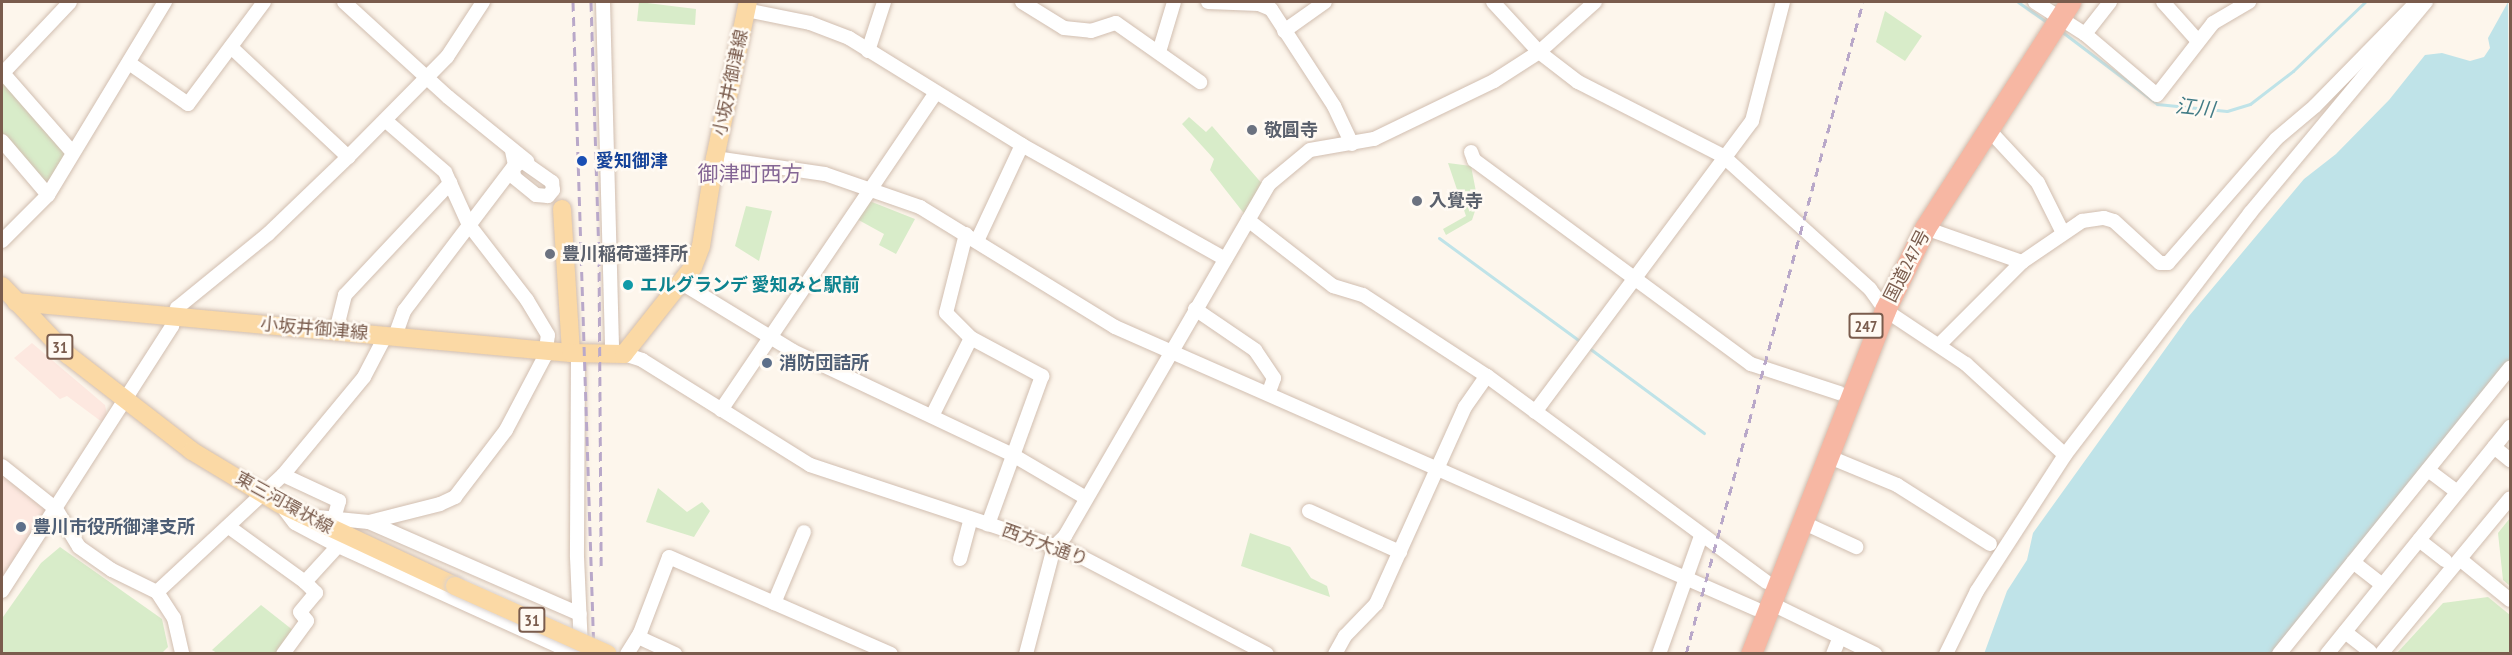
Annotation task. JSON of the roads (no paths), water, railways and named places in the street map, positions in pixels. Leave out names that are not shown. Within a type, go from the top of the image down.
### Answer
[{"type":"highway","name":"国道247号","points":[[1739,654],[1802,522],[1881,304],[1925,228],[1989,130],[2052,14]]},
{"type":"highway","name":"国道247号","points":[[1751,654],[1763,606],[1766,582],[1839,393],[1915,226],[2052,14]]},
{"type":"main road","name":"小坂井御津線","points":[[9,302],[547,351],[618,354],[693,267],[701,246],[715,158],[747,6]]},
{"type":"main road","points":[[561,205],[574,353]]},
{"type":"main road","name":"東三河環状線","points":[[2,286],[9,302],[124,402],[262,495],[455,586],[608,654]]},
{"type":"street","points":[[70,2],[2,74],[73,153]]},
{"type":"street","points":[[2,241],[48,195],[165,2]]},
{"type":"street","points":[[129,63],[188,104],[264,2]]},
{"type":"street","points":[[344,2],[427,78],[516,166],[544,198],[561,205]]},
{"type":"street","points":[[2,591],[124,402],[175,317],[177,308],[268,234],[386,120],[447,57],[483,2]]},
{"type":"street","points":[[603,2],[618,354]]},
{"type":"street","points":[[868,51],[884,2]]},
{"type":"street","points":[[1022,2],[1064,28],[1091,31],[1116,22],[1200,82]]},
{"type":"street","points":[[1160,52],[1174,2]]},
{"type":"street","points":[[1208,2],[1259,3],[1271,9],[1334,106],[1352,144]]},
{"type":"street","points":[[1284,31],[1325,2]]},
{"type":"street","points":[[1493,2],[1539,52],[1578,82],[1723,156],[1881,304],[1966,364],[2065,455]]},
{"type":"street","points":[[1026,654],[1054,546],[1063,540],[1269,184],[1300,155],[1310,150],[1352,144],[1403,127],[1494,81],[1539,52],[1595,2]]},
{"type":"street","points":[[1535,412],[1723,156],[1752,121],[1783,2]]},
{"type":"street","points":[[2085,34],[2110,2]]},
{"type":"street","points":[[2163,2],[2199,41]]},
{"type":"street","points":[[2052,14],[2085,34],[2119,66],[2157,95],[2213,23],[2249,2]]},
{"type":"street","points":[[1939,345],[2022,262],[2082,221],[2104,218],[2114,221],[2160,263],[2168,262],[2276,139],[2315,106],[2417,2]]},
{"type":"street","points":[[1946,654],[1977,591],[2065,455],[2250,213],[2426,2]]},
{"type":"street","points":[[747,6],[810,23],[849,38],[1022,145],[1225,259]]},
{"type":"street","points":[[231,48],[348,157]]},
{"type":"street","points":[[721,410],[936,93]]},
{"type":"street","points":[[369,522],[440,504],[455,497],[507,430],[547,351],[548,334],[527,300],[469,225],[450,183],[423,150],[386,120]]},
{"type":"street","points":[[1989,130],[2038,183],[2063,233]]},
{"type":"street","points":[[2,141],[48,195]]},
{"type":"street","points":[[988,524],[1011,454],[1042,376],[971,338],[946,313],[972,237],[1022,145]]},
{"type":"street","points":[[1472,152],[1474,160],[1751,364],[1839,393]]},
{"type":"street","points":[[715,158],[825,174],[920,207],[972,237],[1095,317],[1269,392],[1685,579],[1763,606],[1840,637],[1875,654]]},
{"type":"street","points":[[516,166],[552,182],[561,205]]},
{"type":"street","points":[[156,592],[283,475],[364,377],[404,311],[516,166]]},
{"type":"street","points":[[544,198],[553,190],[552,182]]},
{"type":"street","points":[[336,332],[345,295],[450,183]]},
{"type":"street","points":[[1248,220],[1333,286],[1363,295],[1487,376],[1766,582]]},
{"type":"street","points":[[1925,228],[2022,262]]},
{"type":"street","points":[[680,282],[769,338],[1011,454],[1086,498]]},
{"type":"street","points":[[1195,309],[1255,350],[1274,378],[1269,392]]},
{"type":"street","points":[[932,416],[971,338]]},
{"type":"street","points":[[574,353],[581,654]]},
{"type":"street","name":"西方大通り","points":[[618,354],[642,360],[810,465],[1079,555],[1267,654]]},
{"type":"street","points":[[2278,654],[2509,373]]},
{"type":"street","points":[[1335,654],[1345,636],[1376,604],[1465,407],[1487,376]]},
{"type":"street","points":[[2327,654],[2511,427]]},
{"type":"street","points":[[2494,447],[2511,460]]},
{"type":"street","points":[[1827,456],[1897,485],[1990,544]]},
{"type":"street","points":[[2,466],[56,509],[79,547],[112,570],[156,592],[174,618],[182,654]]},
{"type":"street","points":[[2428,470],[2457,492]]},
{"type":"street","points":[[283,475],[339,501],[334,519]]},
{"type":"street","points":[[2345,632],[2375,652],[2461,560],[2511,498]]},
{"type":"street","points":[[279,504],[295,523],[338,546],[576,654]]},
{"type":"street","points":[[1310,511],[1400,552]]},
{"type":"street","points":[[303,516],[369,522],[580,614]]},
{"type":"street","points":[[960,559],[971,518]]},
{"type":"street","points":[[1802,522],[1856,547]]},
{"type":"street","points":[[229,527],[305,582],[316,593],[300,612],[307,621],[283,654]]},
{"type":"street","points":[[774,603],[804,532]]},
{"type":"street","points":[[1659,654],[1701,536]]},
{"type":"street","points":[[2419,540],[2445,560]]},
{"type":"street","points":[[305,582],[338,546]]},
{"type":"street","points":[[627,654],[638,637],[669,557],[891,654]]},
{"type":"street","points":[[2461,560],[2511,600]]},
{"type":"street","points":[[2353,562],[2382,585]]},
{"type":"street","points":[[638,637],[675,654]]},
{"type":"street","points":[[1833,654],[1840,637]]},
{"type":"water","points":[[2508,2],[2510,359],[2273,653],[1984,654],[2007,591],[2027,560],[2033,533],[2189,316],[2304,179],[2336,154],[2389,100],[2425,55],[2442,53],[2470,61],[2484,57],[2490,48],[2488,38]]},
{"type":"waterway","name":"江川","points":[[2018,2],[2048,23]]},
{"type":"waterway","name":"江川","points":[[2061,31],[2157,104],[2227,111],[2250,104],[2293,71],[2365,2]]},
{"type":"waterway","points":[[1439,238],[1581,342]]},
{"type":"waterway","points":[[1589,348],[1704,433]]},
{"type":"railway","points":[[573,2],[594,654]]},
{"type":"railway","points":[[591,2],[599,257],[601,568]]},
{"type":"railway","points":[[1686,654],[1863,2]]},
{"type":"place","name":"敬圓寺","points":[[1252,130]]},
{"type":"place","name":"愛知御津","points":[[582,161]]},
{"type":"place","name":"入覺寺","points":[[1417,201]]},
{"type":"place","name":"豊川稲荷遥拝所","points":[[550,254]]},
{"type":"place","name":"エルグランデ 愛知みと駅前","points":[[628,285]]},
{"type":"place","name":"消防団詰所","points":[[767,363]]},
{"type":"place","name":"豊川市役所御津支所","points":[[21,527]]},
{"type":"district","name":"御津町西方","points":[[750,174]]}]
